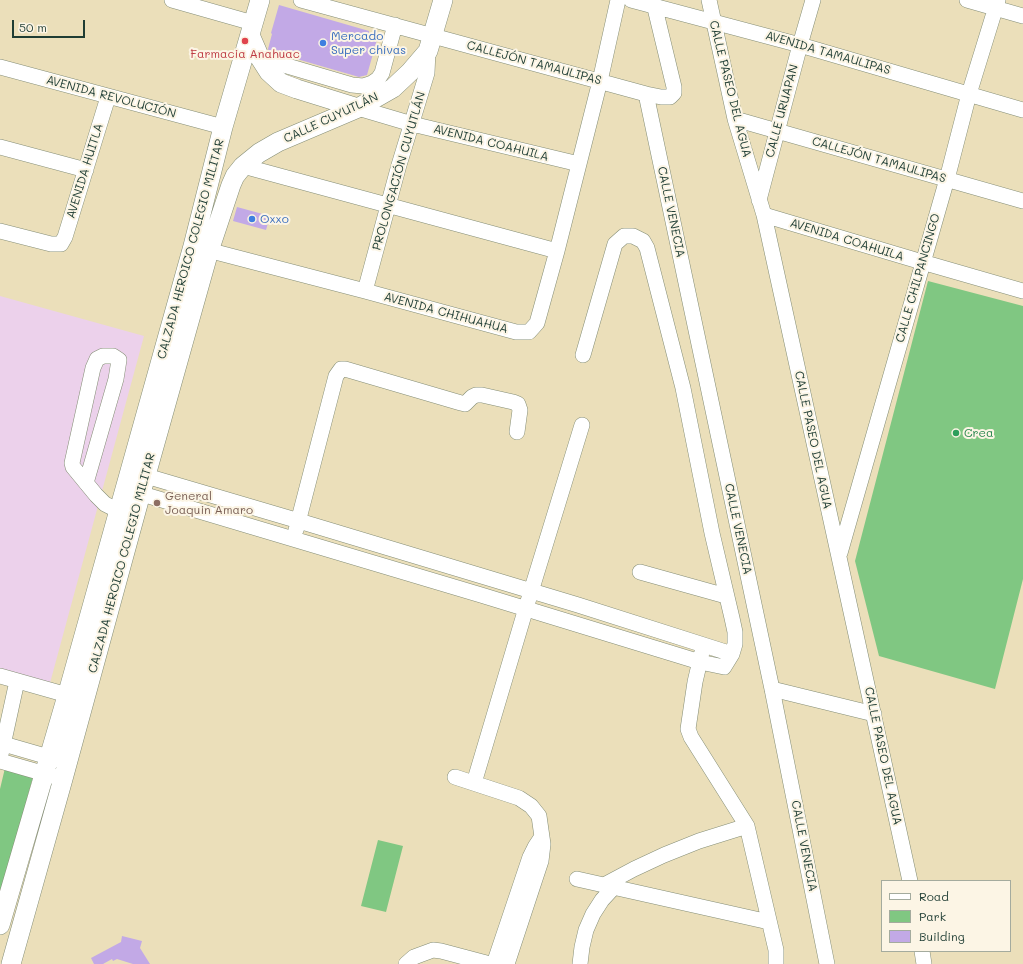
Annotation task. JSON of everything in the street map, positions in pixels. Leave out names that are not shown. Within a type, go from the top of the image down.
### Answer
[{"type":"main road","name":"CALZADA HEROICO COLEGIO MILITAR","points":[[0,925],[47,765],[76,698],[201,248],[221,133],[260,0]]},
{"type":"main road","name":"CALLE CUYUTLÁN","points":[[242,168],[259,153],[278,142],[358,108],[393,88],[410,72],[430,43],[443,0]]},
{"type":"main road","points":[[251,29],[260,58],[269,72],[281,83],[358,108]]},
{"type":"main road","points":[[221,133],[227,163],[230,167],[235,169],[242,168]]},
{"type":"main road","name":"CALZADA HEROICO COLEGIO MILITAR","points":[[201,248],[231,185],[242,168]]},
{"type":"main road","name":"CALZADA HEROICO COLEGIO MILITAR","points":[[10,964],[66,771],[76,698],[119,511],[135,482]]},
{"type":"street","points":[[172,0],[251,29]]},
{"type":"street","name":"CALLEJÓN TAMAULIPAS","points":[[301,0],[395,25],[430,43],[600,81],[646,94],[670,97],[674,93],[674,87],[654,3]]},
{"type":"street","name":"AVENIDA CHIHUAHUA","points":[[201,248],[516,332],[529,332],[537,323],[557,251],[600,81],[618,0]]},
{"type":"street","name":"AVENIDA TAMAULIPAS","points":[[631,0],[654,3],[1023,110]]},
{"type":"street","name":"CALLE PASEO DEL AGUA","points":[[709,0],[735,119],[764,215],[910,880]]},
{"type":"street","name":"CALLE URUAPAN","points":[[759,200],[813,0]]},
{"type":"street","points":[[967,0],[997,4],[1023,16]]},
{"type":"street","name":"CALLE CHILPANCINGO","points":[[839,556],[947,179],[969,94],[997,4]]},
{"type":"street","points":[[260,58],[352,85],[363,86],[372,84],[378,79],[382,72],[395,25]]},
{"type":"street","name":"PROLONGACIÓN CUYUTLÁN","points":[[365,291],[399,165],[427,73],[430,43]]},
{"type":"street","name":"AVENIDA REVOLUCIÓN","points":[[0,67],[108,97],[221,133]]},
{"type":"street","name":"CALLE VENECIA","points":[[646,94],[772,689],[827,964]]},
{"type":"street","name":"AVENIDA HUITLA","points":[[0,231],[51,244],[60,244],[65,237],[108,97]]},
{"type":"street","name":"AVENIDA COAHUILA","points":[[358,108],[412,124],[579,164]]},
{"type":"street","name":"CALLEJÓN TAMAULIPAS","points":[[735,119],[1023,201]]},
{"type":"street","points":[[0,147],[86,170]]},
{"type":"street","points":[[242,168],[557,251]]},
{"type":"street","name":"AVENIDA COAHUILA","points":[[764,215],[1023,291]]},
{"type":"street","points":[[135,482],[173,502],[700,662],[724,667],[732,654],[735,644],[735,632],[726,596],[683,388],[647,248],[643,241],[633,236],[624,236],[615,244],[583,355]]},
{"type":"street","points":[[86,483],[116,379],[119,360],[113,356],[103,356],[97,359],[93,368],[72,456],[73,467],[86,483],[96,495],[105,504],[119,511]]},
{"type":"street","points":[[294,538],[336,376],[342,369],[464,404],[472,398],[482,395],[513,402],[518,404],[520,410],[517,432]]},
{"type":"street","points":[[474,783],[582,425]]},
{"type":"street","points":[[135,482],[178,485],[578,605],[732,654]]},
{"type":"street","points":[[173,502],[178,485]]},
{"type":"street","points":[[346,554],[352,537]]},
{"type":"street","points":[[423,577],[427,560]]},
{"type":"street","points":[[640,572],[726,596]]},
{"type":"street","points":[[481,595],[486,578]]},
{"type":"street","points":[[573,623],[578,605]]},
{"type":"street","points":[[704,646],[688,729],[691,737],[747,826],[776,950],[776,964]]},
{"type":"street","points":[[0,676],[76,698]]},
{"type":"street","points":[[17,681],[2,744],[0,760],[47,765]]},
{"type":"street","points":[[772,689],[874,714]]},
{"type":"street","points":[[2,744],[47,765],[66,771]]},
{"type":"street","points":[[455,777],[519,798],[531,806],[539,816],[543,844],[541,861],[507,964]]},
{"type":"street","points":[[580,964],[586,930],[593,914],[609,886],[634,869],[664,855],[699,841],[747,826]]},
{"type":"street","points":[[494,964],[534,846],[542,837]]},
{"type":"street","points":[[577,879],[769,922]]},
{"type":"street","points":[[406,964],[414,957],[433,950],[490,964]]},
{"type":"street","points":[[922,952],[924,964]]},
{"type":"shaded area","points":[[0,296],[144,336],[50,683],[0,670]]},
{"type":"green space","name":"Crea","points":[[928,281],[1023,306],[1023,579],[995,689],[879,656],[855,561]]},
{"type":"green space","points":[[5,768],[33,777],[0,898],[0,789]]},
{"type":"green space","points":[[378,840],[403,846],[386,912],[361,906]]},
{"type":"building","name":"Mercado Super chivas","points":[[279,5],[369,31],[369,33],[378,36],[367,75],[359,77],[269,51],[268,49],[271,33]]},
{"type":"building","name":"Oxxo","points":[[237,207],[270,216],[266,230],[233,221]]},
{"type":"building","points":[[122,936],[142,941],[140,948],[150,964],[133,964],[117,959],[113,961],[112,959],[103,964],[94,964],[91,958],[121,942]]},
{"type":"place","name":"Farmacia Anahuac","points":[[245,41]]},
{"type":"place","name":"Mercado Super chivas","points":[[323,43]]},
{"type":"place","name":"Oxxo","points":[[252,219]]},
{"type":"place","name":"Crea","points":[[956,433]]},
{"type":"place","name":"General Joaquin Amaro","points":[[157,503]]}]
